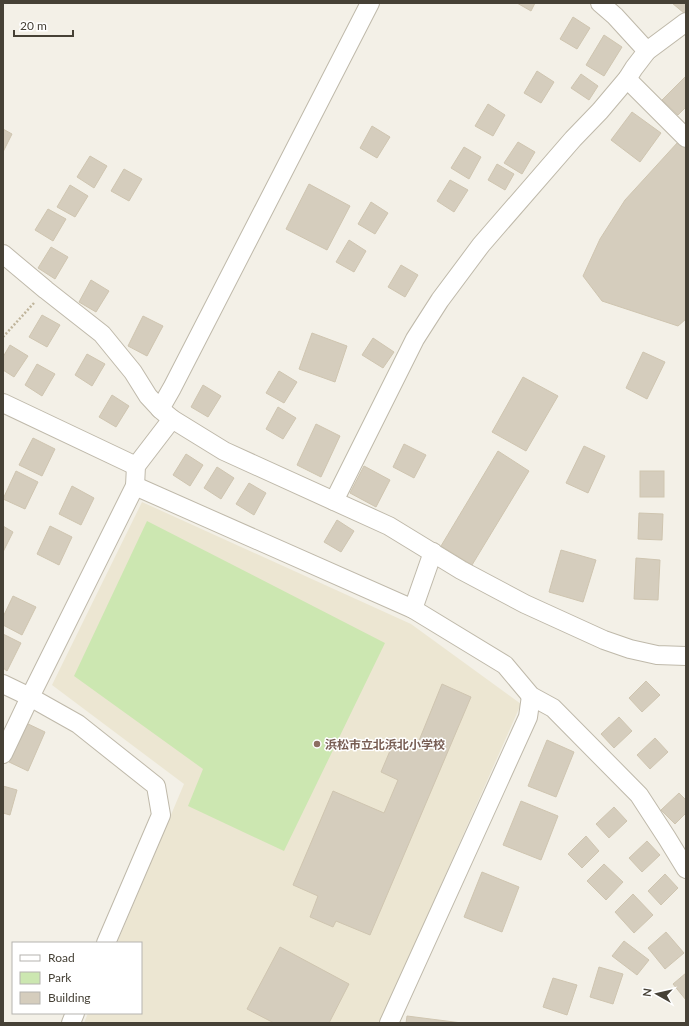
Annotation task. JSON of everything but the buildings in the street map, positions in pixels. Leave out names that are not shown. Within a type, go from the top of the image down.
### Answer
[{"type":"street","points":[[3,754],[136,486],[136,466],[166,414],[172,388],[370,3]]},
{"type":"street","points":[[600,3],[615,16],[647,51]]},
{"type":"street","points":[[334,500],[415,339],[440,300],[480,245],[600,111],[627,79],[647,51],[686,22]]},
{"type":"street","points":[[627,79],[686,138]]},
{"type":"street","points":[[3,254],[102,334],[133,372],[148,396],[166,414],[224,451],[389,526],[461,570],[525,604],[604,640],[630,649],[657,655],[686,656]]},
{"type":"street","points":[[3,403],[136,466]]},
{"type":"street","points":[[136,486],[413,609],[505,665],[531,696],[553,708],[639,795],[668,838],[686,869]]},
{"type":"street","points":[[413,609],[433,552]]},
{"type":"street","points":[[3,684],[30,697],[78,724],[156,786],[161,815],[106,942]]},
{"type":"street","points":[[389,1023],[528,717],[531,696]]},
{"type":"street","points":[[71,1023],[76,1014]]},
{"type":"path","points":[[3,337],[46,290]]},
{"type":"shaded area","name":"浜松市立北浜北小学校","points":[[142,502],[411,624],[521,704],[380,1023],[84,1023],[88,1014],[142,1014],[142,942],[117,942],[184,784],[52,685]]},
{"type":"green space","points":[[147,521],[385,643],[284,851],[188,806],[203,769],[74,676]]},
{"type":"place","name":"浜松市立北浜北小学校","points":[[317,744]]}]
